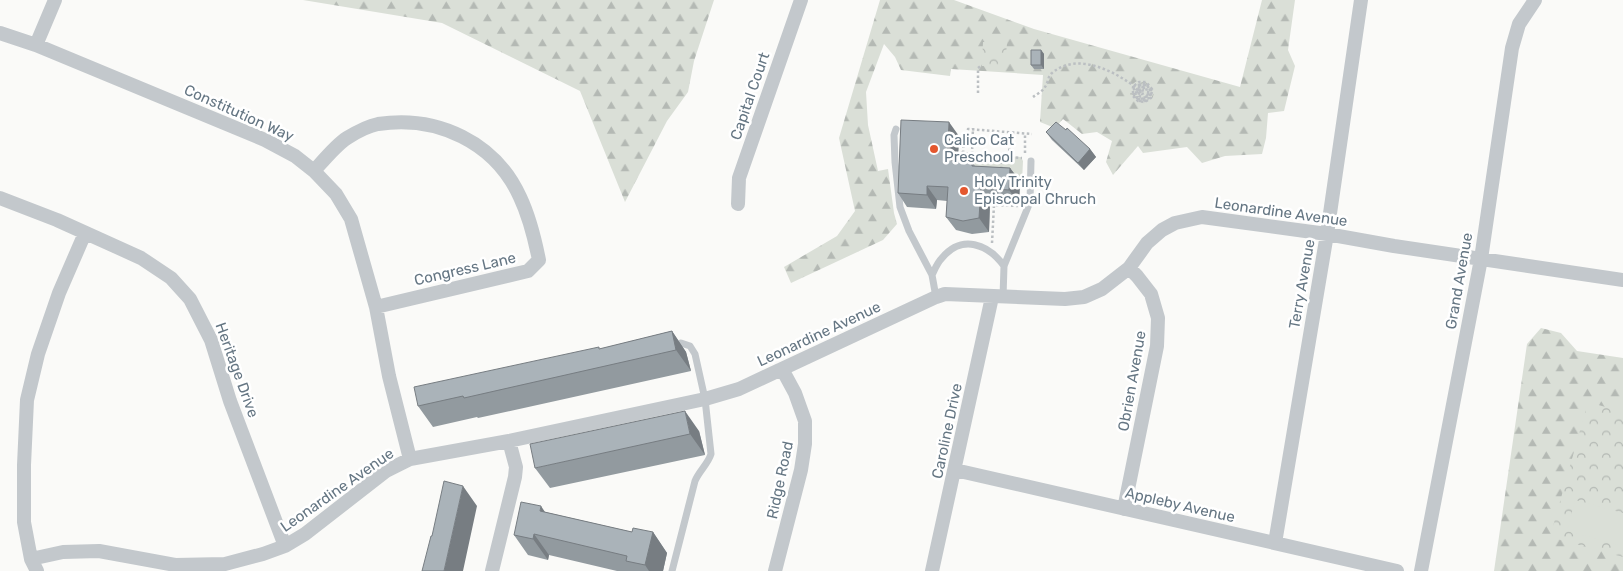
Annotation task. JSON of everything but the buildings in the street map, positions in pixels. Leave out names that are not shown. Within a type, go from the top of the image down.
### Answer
[{"type":"street","points":[[36,45],[55,0]]},
{"type":"street","name":"Capital Court","points":[[738,204],[739,178],[801,0]]},
{"type":"street","name":"Terry Avenue","points":[[1275,543],[1327,234],[1360,0]]},
{"type":"street","name":"Grand Avenue","points":[[1421,571],[1481,259],[1512,48],[1520,24],[1535,0]]},
{"type":"street","name":"Constitution Way","points":[[0,33],[36,45],[265,140],[294,156],[314,171],[336,194],[351,219],[376,306],[389,376],[410,460]]},
{"type":"street","name":"Congress Lane","points":[[314,171],[345,139],[376,124],[417,122],[447,130],[477,145],[501,168],[520,197],[539,260],[528,272],[376,306]]},
{"type":"street","name":"Heritage Drive","points":[[0,198],[57,220],[141,258],[171,278],[190,299],[212,340],[230,401],[285,546]]},
{"type":"street","name":"Leonardine Avenue","points":[[34,565],[63,552],[99,551],[176,565],[225,564],[264,554],[285,546],[305,534],[386,471],[410,460],[705,399],[739,389],[946,294],[1065,299],[1084,297],[1102,289],[1129,268],[1147,242],[1162,230],[1175,223],[1202,217],[1327,234],[1623,280]]},
{"type":"street","points":[[34,565],[24,522],[27,400],[38,354],[59,293],[85,233]]},
{"type":"street","name":"Obrien Avenue","points":[[1124,509],[1158,346],[1158,318],[1151,294],[1129,268]]},
{"type":"street","name":"Caroline Drive","points":[[932,571],[998,297]]},
{"type":"street","name":"Ridge Road","points":[[775,571],[801,470],[805,444],[805,421],[795,393],[782,369]]},
{"type":"street","points":[[492,571],[515,477],[516,467],[509,441]]},
{"type":"street","name":"Appleby Avenue","points":[[955,470],[1397,571]]},
{"type":"lane","points":[[896,129],[894,135],[895,162],[900,207],[909,231],[932,275],[936,297]]},
{"type":"lane","points":[[998,297],[1004,266],[1030,202],[1026,160]]},
{"type":"lane","points":[[932,275],[943,256],[961,245],[978,245],[991,252],[1004,266]]},
{"type":"lane","points":[[672,571],[695,481],[710,459],[711,454],[705,399],[695,354],[690,346],[681,343]]},
{"type":"path","points":[[1033,97],[1044,88],[1051,73],[1068,65],[1088,64],[1107,69],[1138,89],[1141,87],[1146,88],[1148,92],[1144,98],[1139,96],[1136,90],[1137,98],[1134,89],[1134,95],[1140,101],[1146,101],[1150,98],[1144,100],[1138,99],[1144,99],[1148,96],[1149,92],[1148,86],[1151,92],[1150,97],[1152,91],[1151,88],[1143,83],[1137,85],[1146,86],[1138,87],[1135,85],[1139,82],[1146,82],[1151,86],[1153,92],[1152,96],[1148,101],[1141,102],[1138,101],[1133,96],[1132,89],[1134,87],[1139,91],[1140,95],[1140,92],[1144,93]]},
{"type":"path","points":[[978,93],[978,68],[982,65]]},
{"type":"path","points":[[959,166],[960,153],[963,153],[964,141],[968,138],[968,129],[1032,134]]},
{"type":"path","points":[[972,154],[973,129]]},
{"type":"path","points":[[1009,156],[1010,132]]},
{"type":"path","points":[[1025,134],[1026,160]]},
{"type":"path","points":[[963,153],[1022,157],[1026,160]]},
{"type":"path","points":[[992,169],[1001,169],[1002,156]]},
{"type":"path","points":[[991,252],[994,204],[1020,206]]},
{"type":"green space","points":[[303,0],[714,0],[694,61],[688,92],[667,121],[625,202],[580,91],[442,23]]},
{"type":"green space","points":[[880,0],[954,0],[1034,29],[1240,87],[1262,0],[1295,0],[1288,50],[1295,66],[1284,111],[1268,113],[1266,138],[1262,154],[1225,156],[1202,163],[1187,147],[1143,153],[1138,146],[1113,175],[1106,162],[1112,141],[1097,132],[1082,134],[1063,119],[1055,128],[1040,122],[1043,75],[951,69],[950,76],[901,70],[895,57],[884,44],[866,92],[868,125],[878,171],[888,169],[897,224],[883,240],[791,283],[784,267],[837,236],[855,211],[839,138]]},
{"type":"green space","points":[[983,42],[1007,43],[1005,67],[982,66]]},
{"type":"green space","points":[[1142,80],[1147,81],[1153,87],[1153,97],[1147,103],[1142,104],[1137,103],[1131,97],[1130,92],[1131,87],[1137,81]]},
{"type":"green space","points":[[960,153],[1021,157],[1023,161],[1022,182],[958,179]]},
{"type":"green space","points":[[1541,328],[1561,333],[1577,351],[1623,358],[1623,571],[1494,571],[1527,344]]},
{"type":"green space","points":[[1588,402],[1623,412],[1623,557],[1550,537]]},
{"type":"green space","points":[[1575,500],[1623,513],[1623,546],[1567,531]]},
{"type":"place","name":"Calico Cat Preschool","points":[[934,149]]},
{"type":"place","name":"Holy Trinity Episcopal Chruch","points":[[964,191]]}]
